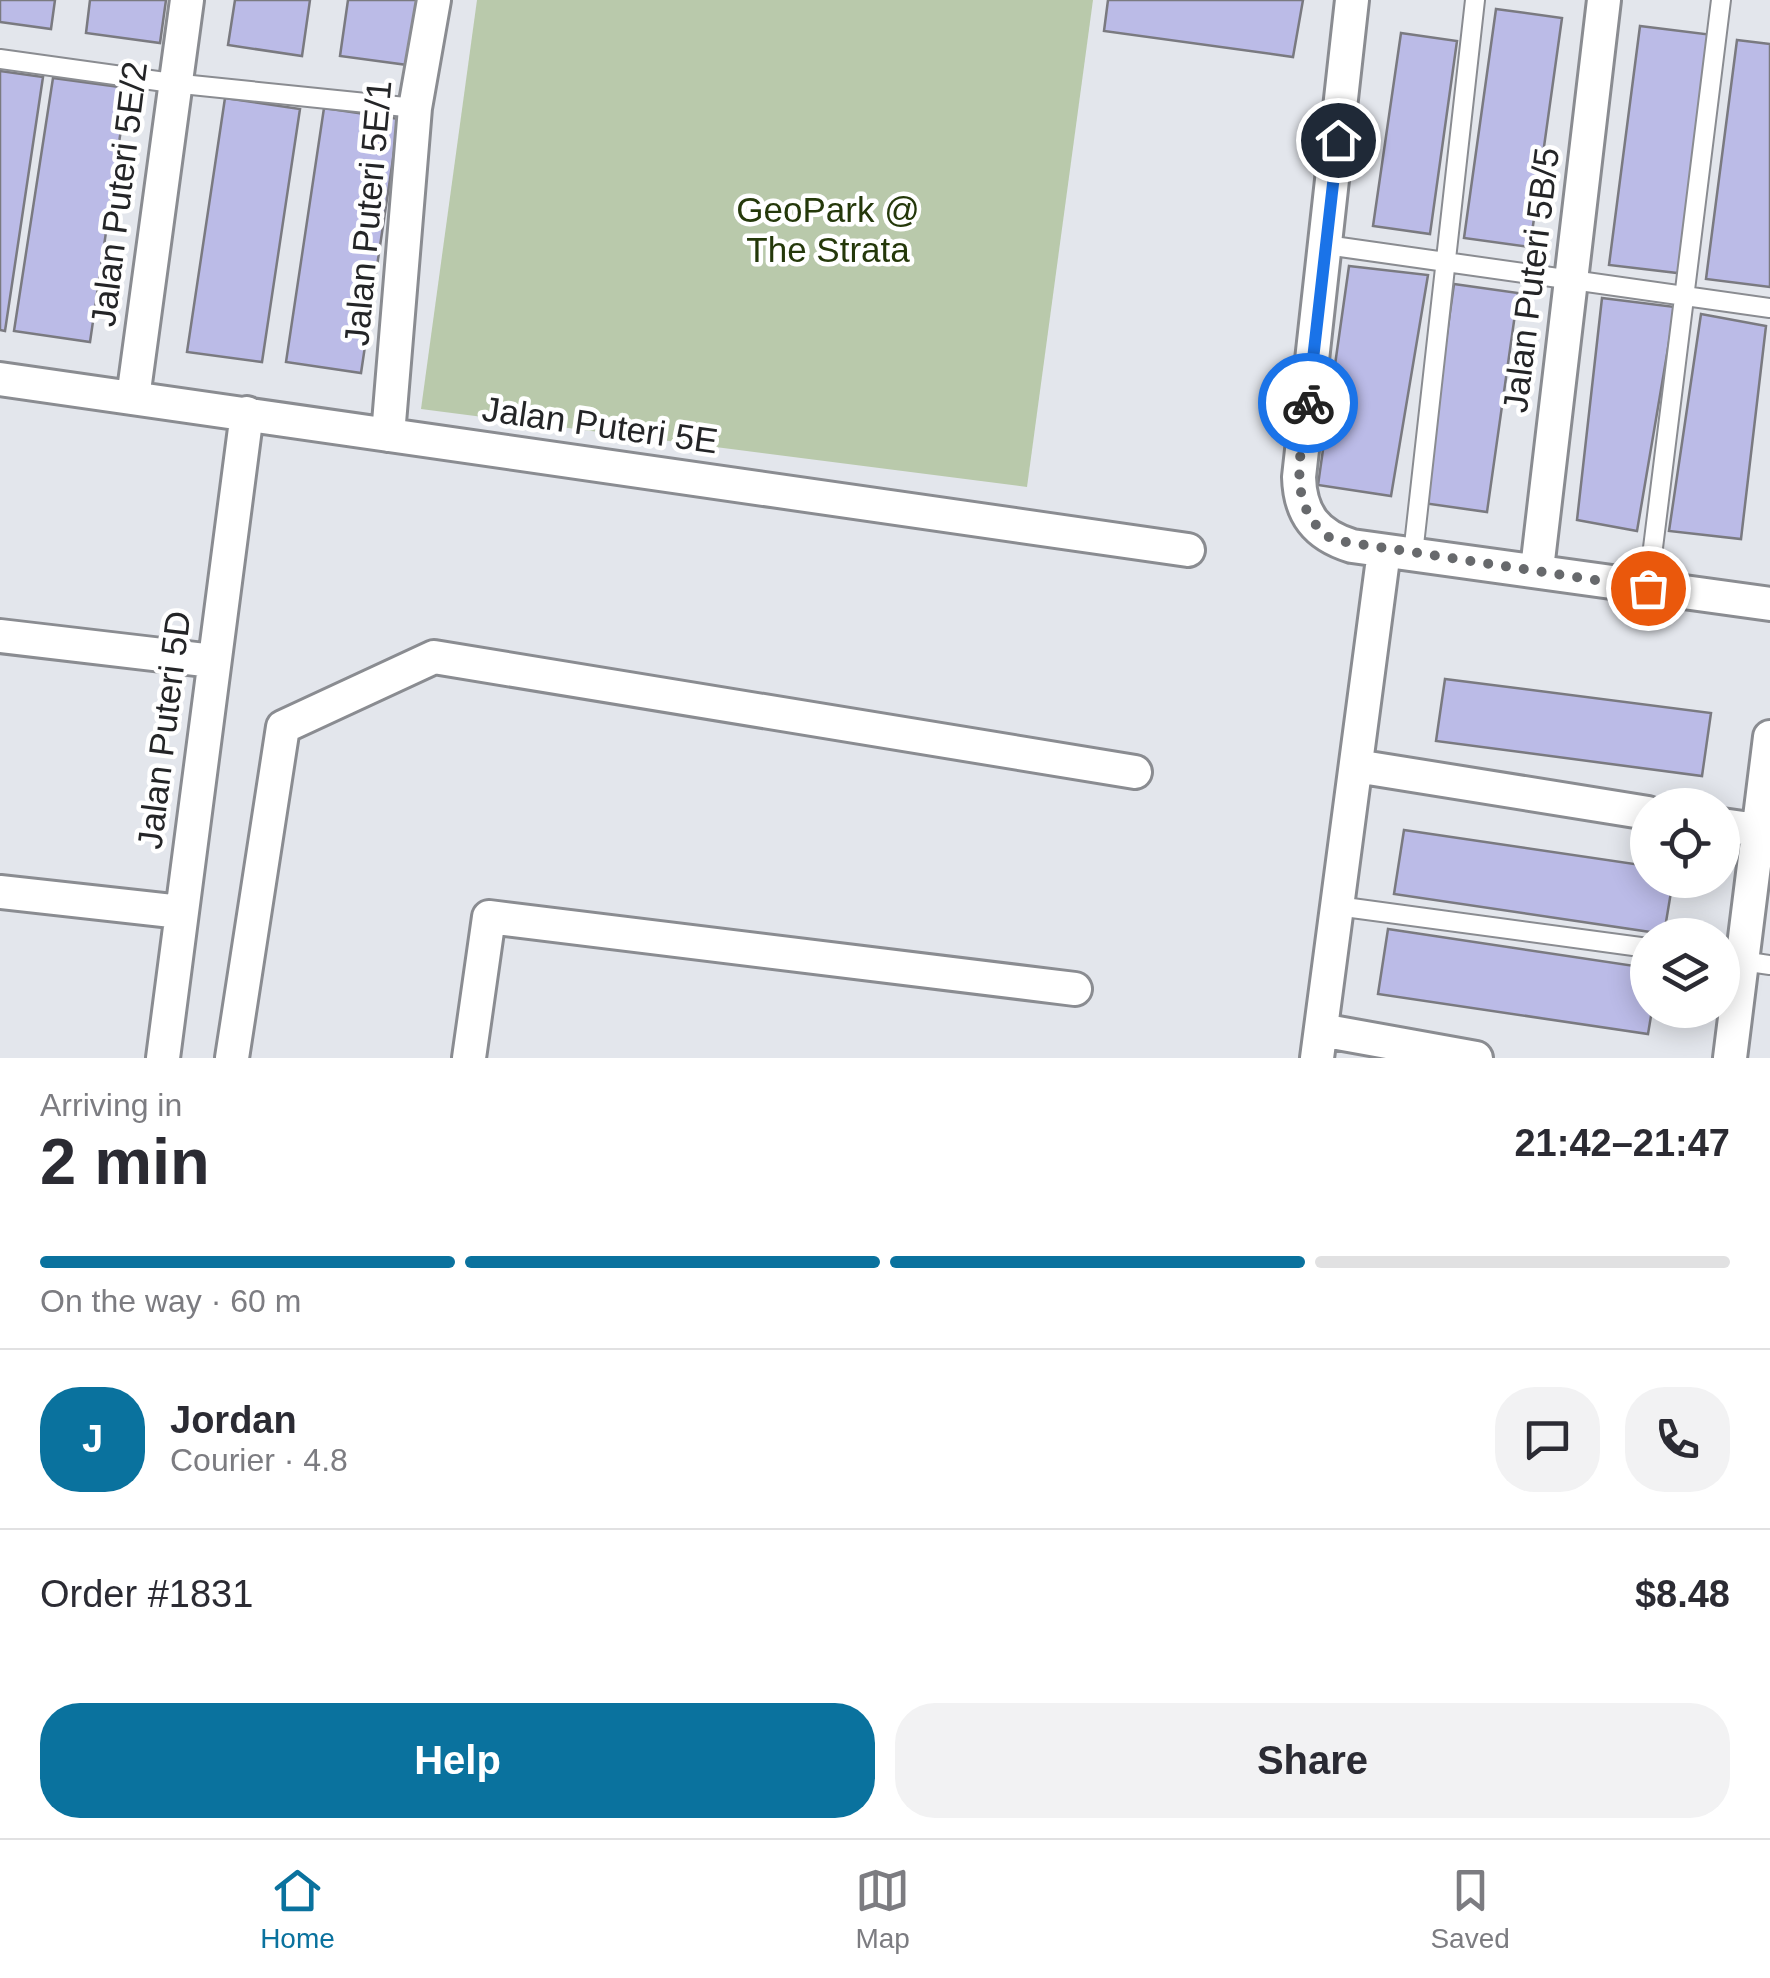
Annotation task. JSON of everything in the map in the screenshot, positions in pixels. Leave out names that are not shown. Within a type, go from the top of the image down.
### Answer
[{"type":"street","name":"Jalan Puteri 5E/2","points":[[133,398],[172,83],[187,0]]},
{"type":"street","name":"Jalan Puteri 5E/1","points":[[388,434],[414,108],[434,0]]},
{"type":"street","points":[[1352,0],[1298,476],[1299,496],[1317,530],[1333,540],[1398,553],[1537,569],[1770,604]]},
{"type":"street","name":"Jalan Puteri 5B/5","points":[[1537,569],[1604,0]]},
{"type":"street","name":"Jalan Puteri 5E","points":[[0,379],[1188,550]]},
{"type":"street","name":"Jalan Puteri 5D","points":[[163,1058],[248,413]]},
{"type":"street","points":[[1398,553],[1356,766],[1319,1044],[1476,1058]]},
{"type":"street","points":[[0,636],[213,661]]},
{"type":"street","points":[[232,1058],[283,727],[434,657],[1136,772]]},
{"type":"street","points":[[1730,1058],[1764,832],[1770,737]]},
{"type":"street","points":[[1356,766],[1630,810]]},
{"type":"street","points":[[0,892],[181,912]]},
{"type":"street","points":[[469,1058],[489,917],[1076,989]]},
{"type":"lane","points":[[1398,553],[1446,262],[1475,0]]},
{"type":"lane","points":[[1648,588],[1721,0]]},
{"type":"lane","points":[[0,59],[172,83],[414,108]]},
{"type":"lane","points":[[1326,245],[1770,308]]},
{"type":"lane","points":[[1337,906],[1630,946]]},
{"type":"green space","name":"GeoPark @ The Strata","points":[[477,0],[1093,0],[1027,487],[421,409]]},
{"type":"building","points":[[0,0],[55,0],[51,29],[0,22]]},
{"type":"building","points":[[90,0],[166,0],[160,43],[86,33]]},
{"type":"building","points":[[235,0],[310,0],[302,56],[228,45]]},
{"type":"building","points":[[348,0],[424,0],[415,66],[340,56]]},
{"type":"building","points":[[1108,0],[1303,0],[1293,57],[1104,31]]},
{"type":"building","points":[[1496,9],[1562,18],[1530,247],[1464,238]]},
{"type":"building","points":[[1640,26],[1713,35],[1686,274],[1609,265]]},
{"type":"building","points":[[1401,33],[1457,41],[1430,234],[1373,226]]},
{"type":"building","points":[[1737,40],[1770,44],[1770,287],[1706,279]]},
{"type":"building","points":[[0,71],[43,77],[5,331],[0,330]]},
{"type":"building","points":[[53,78],[127,88],[90,342],[14,331]]},
{"type":"building","points":[[225,98],[300,109],[262,362],[187,352]]},
{"type":"building","points":[[324,108],[399,119],[361,373],[286,362]]},
{"type":"building","points":[[1349,266],[1428,275],[1391,496],[1318,485]]},
{"type":"building","points":[[1454,284],[1518,293],[1487,512],[1423,503]]},
{"type":"building","points":[[1602,298],[1675,307],[1637,531],[1577,520]]},
{"type":"building","points":[[1701,314],[1766,326],[1741,539],[1669,531]]},
{"type":"building","points":[[1445,679],[1711,713],[1702,776],[1436,741]]},
{"type":"building","points":[[1404,830],[1630,863],[1630,898],[1670,898],[1667,918],[1630,918],[1630,929],[1394,894]]},
{"type":"building","points":[[1388,929],[1630,965],[1630,1028],[1649,1028],[1648,1034],[1378,994]]},
{"type":"way so far","points":[[1308,403],[1299,496],[1317,530],[1333,540],[1352,546],[1537,569],[1648,588]]},
{"type":"route","points":[[1308,403],[1338,140]]}]
